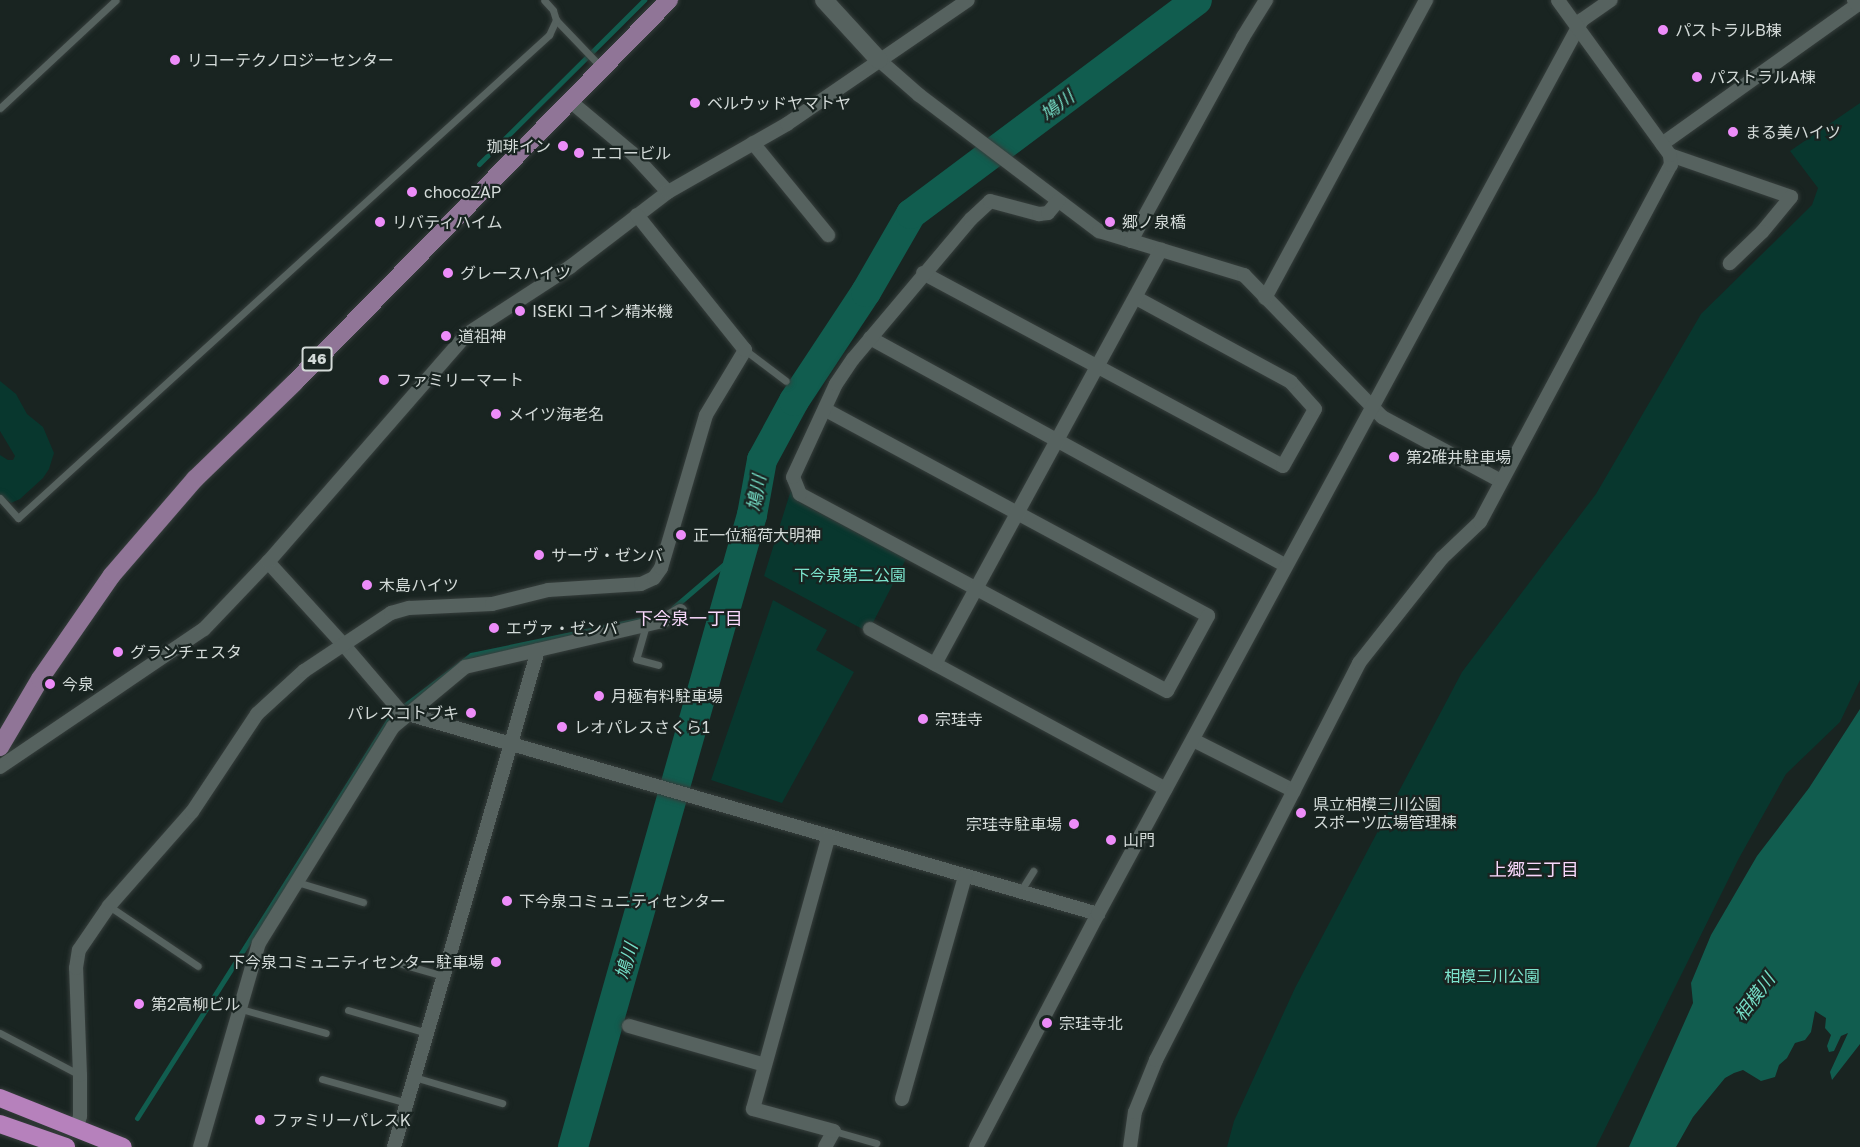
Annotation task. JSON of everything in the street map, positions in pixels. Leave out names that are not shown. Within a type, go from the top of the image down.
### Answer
[{"type":"highway","points":[[0,1098],[123,1147]]},
{"type":"highway","points":[[0,1124],[66,1147]]},
{"type":"main road","name":"46","points":[[0,747],[40,679],[112,575],[195,479],[570,101],[597,63],[669,0]]},
{"type":"street","points":[[824,0],[879,60],[965,131],[1099,231],[1244,275],[1374,406],[1382,417],[1501,481]]},
{"type":"street","points":[[0,767],[204,629],[268,562],[467,334],[570,267],[668,192],[786,124],[968,0]]},
{"type":"street","points":[[1131,241],[1243,37],[1266,0]]},
{"type":"street","points":[[1265,297],[1426,0]]},
{"type":"street","points":[[1130,1147],[1135,1112],[1156,1060],[1359,663],[1442,558],[1480,522],[1671,165],[1666,149],[1558,0]]},
{"type":"street","points":[[976,1147],[1098,914],[1582,20],[1611,0]]},
{"type":"street","points":[[1666,149],[1856,2]]},
{"type":"street","points":[[570,101],[632,153],[668,192]]},
{"type":"street","points":[[753,143],[828,235]]},
{"type":"street","points":[[1666,149],[1791,197],[1762,232],[1730,263]]},
{"type":"street","points":[[826,410],[1208,616],[1167,691],[800,494],[793,477],[826,410],[836,384],[923,273],[971,219],[990,201],[1033,214],[1048,213],[1058,201]]},
{"type":"street","points":[[76,1130],[80,1116],[76,968],[80,950],[109,906],[192,812],[257,714],[304,671],[391,613],[409,608],[492,604],[548,590],[641,584],[654,578],[661,568],[706,415],[745,350],[637,215]]},
{"type":"street","points":[[935,664],[1161,250]]},
{"type":"street","points":[[923,273],[1283,466],[1315,409],[1291,382],[1136,298]]},
{"type":"street","points":[[870,338],[1286,566]]},
{"type":"street","points":[[268,562],[401,710],[512,746],[654,784],[828,838],[1098,914]]},
{"type":"street","points":[[200,1147],[259,943],[393,727],[401,710],[465,667],[646,625],[669,619],[680,611]]},
{"type":"street","points":[[870,628],[1166,789]]},
{"type":"street","points":[[394,1147],[538,650]]},
{"type":"street","points":[[1192,740],[1294,791]]},
{"type":"street","points":[[825,1147],[834,1131],[753,1108],[828,838]]},
{"type":"street","points":[[902,1099],[965,876]]},
{"type":"street","points":[[629,1026],[765,1065]]},
{"type":"lane","points":[[0,108],[116,0]]},
{"type":"lane","points":[[543,0],[553,10],[556,20],[597,63]]},
{"type":"lane","points":[[0,498],[18,518],[549,35],[556,20]]},
{"type":"lane","points":[[745,350],[786,381]]},
{"type":"lane","points":[[646,625],[636,659],[658,665]]},
{"type":"lane","points":[[1020,892],[1033,871]]},
{"type":"lane","points":[[297,882],[363,902]]},
{"type":"lane","points":[[109,906],[198,966]]},
{"type":"lane","points":[[402,964],[444,976]]},
{"type":"lane","points":[[241,1009],[326,1033]]},
{"type":"lane","points":[[348,1010],[427,1033]]},
{"type":"lane","points":[[0,1034],[80,1075]]},
{"type":"lane","points":[[414,1077],[502,1103]]},
{"type":"lane","points":[[322,1079],[407,1103]]},
{"type":"lane","points":[[834,1131],[876,1143]]},
{"type":"green space","name":"相模三川公園","points":[[1860,103],[1860,680],[1840,722],[1786,774],[1738,860],[1596,1147],[1227,1147],[1234,1121],[1295,988],[1462,672],[1596,494],[1701,314],[1812,205],[1818,188],[1790,151]]},
{"type":"green space","points":[[0,381],[16,394],[27,414],[43,427],[54,453],[49,469],[43,478],[20,499],[11,503],[0,495],[0,455],[8,460],[13,460],[15,456],[0,431]]},
{"type":"green space","name":"下今泉第二公園","points":[[791,490],[799,502],[906,559],[868,632],[764,576]]},
{"type":"green space","points":[[773,600],[827,630],[816,650],[854,672],[782,803],[711,780]]},
{"type":"water","name":"相模川","points":[[1860,709],[1860,1044],[1832,1080],[1830,1072],[1848,1033],[1841,1036],[1834,1051],[1829,1052],[1827,1046],[1831,1035],[1825,1028],[1826,1018],[1815,1011],[1811,1032],[1805,1040],[1795,1043],[1787,1058],[1779,1065],[1775,1077],[1761,1081],[1743,1070],[1734,1073],[1725,1078],[1693,1117],[1676,1147],[1629,1147],[1693,1003],[1691,983],[1711,935],[1757,856],[1809,788]]},
{"type":"waterway","points":[[479,164],[644,0]]},
{"type":"waterway","name":"鳩川","points":[[573,1147],[752,515],[762,460],[794,401],[866,292],[911,214],[1197,0]]},
{"type":"waterway","points":[[673,608],[743,548]]},
{"type":"waterway","points":[[137,1118],[391,716],[471,655],[648,618]]},
{"type":"place","name":"パストラルB棟","points":[[1663,30]]},
{"type":"place","name":"リコーテクノロジーセンター","points":[[175,60]]},
{"type":"place","name":"パストラルA棟","points":[[1697,77]]},
{"type":"place","name":"ベルウッドヤマトヤ","points":[[695,103]]},
{"type":"place","name":"まる美ハイツ","points":[[1733,132]]},
{"type":"place","name":"珈琲イン","points":[[563,146]]},
{"type":"place","name":"エコービル","points":[[579,153]]},
{"type":"place","name":"chocoZAP","points":[[412,192]]},
{"type":"place","name":"リバティハイム","points":[[380,222]]},
{"type":"place","name":"郷ノ泉橋","points":[[1110,222]]},
{"type":"place","name":"グレースハイツ","points":[[448,273]]},
{"type":"place","name":"ISEKI コイン精米機","points":[[520,311]]},
{"type":"place","name":"道祖神","points":[[446,336]]},
{"type":"place","name":"ファミリーマート","points":[[384,380]]},
{"type":"place","name":"メイツ海老名","points":[[496,414]]},
{"type":"place","name":"第2碓井駐車場","points":[[1394,457]]},
{"type":"place","name":"正一位稲荷大明神","points":[[681,535]]},
{"type":"place","name":"サーヴ・ゼンバ","points":[[539,555]]},
{"type":"place","name":"木島ハイツ","points":[[367,585]]},
{"type":"place","name":"エヴァ・ゼンバ","points":[[494,628]]},
{"type":"place","name":"グランチェスタ","points":[[118,652]]},
{"type":"place","name":"今泉","points":[[50,684]]},
{"type":"place","name":"月極有料駐車場","points":[[599,696]]},
{"type":"place","name":"パレスコトブキ","points":[[471,713]]},
{"type":"place","name":"宗珪寺","points":[[923,719]]},
{"type":"place","name":"レオパレスさくら1","points":[[562,727]]},
{"type":"place","name":"県立相模三川公園 スポーツ広場管理棟","points":[[1301,813]]},
{"type":"place","name":"宗珪寺駐車場","points":[[1074,824]]},
{"type":"place","name":"山門","points":[[1111,840]]},
{"type":"place","name":"下今泉コミュニティセンター","points":[[507,901]]},
{"type":"place","name":"下今泉コミュニティセンター駐車場","points":[[496,962]]},
{"type":"place","name":"第2高柳ビル","points":[[139,1004]]},
{"type":"place","name":"宗珪寺北","points":[[1047,1023]]},
{"type":"place","name":"ファミリーパレスK","points":[[260,1120]]},
{"type":"district","name":"下今泉一丁目","points":[[689,618]]},
{"type":"district","name":"上郷三丁目","points":[[1534,869]]}]
